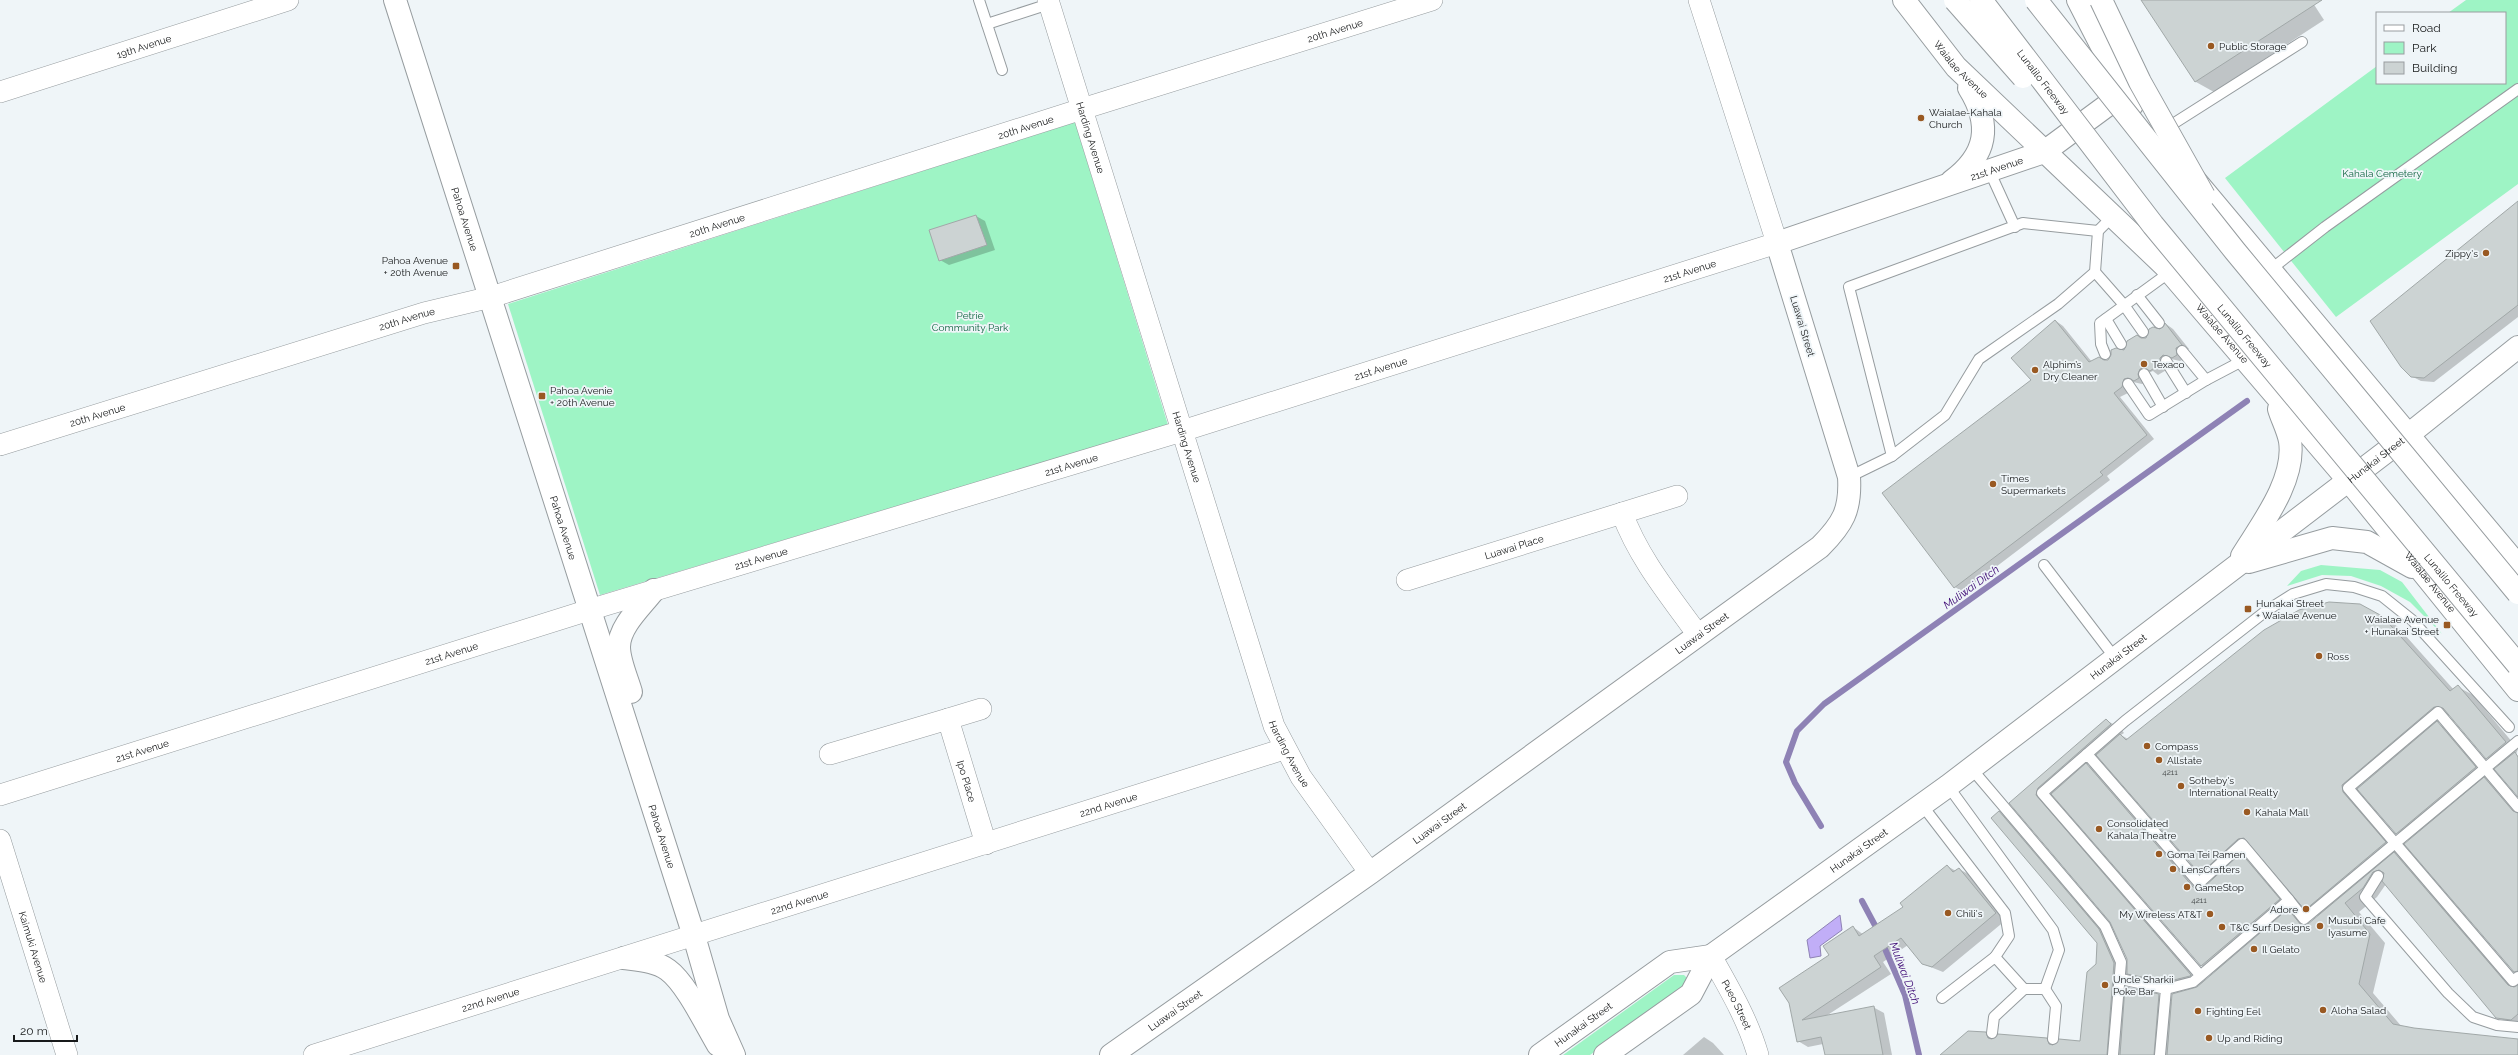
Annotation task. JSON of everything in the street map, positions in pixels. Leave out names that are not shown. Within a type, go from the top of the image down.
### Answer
[{"type":"main road","name":"Pahoa Avenue","points":[[395,0],[694,936],[718,1019],[734,1055]]},
{"type":"main road","name":"Waialae Avenue","points":[[1904,0],[1956,67],[2170,272],[2349,481],[2518,690]]},
{"type":"main road","points":[[1955,0],[2153,225]]},
{"type":"main road","name":"Lunalilo Freeway","points":[[1981,0],[2153,225],[2518,665]]},
{"type":"main road","points":[[2036,0],[2235,251],[2518,593]]},
{"type":"main road","points":[[2078,0],[2127,100],[2518,566]]},
{"type":"main road","points":[[2101,0],[2140,82],[2235,251]]},
{"type":"main road","points":[[1946,186],[1960,175],[1974,158],[1981,143],[1984,129],[1980,106],[1956,67]]},
{"type":"main road","name":"21st Avenue","points":[[1777,243],[2044,152],[2124,93]]},
{"type":"main road","name":"Luawai Street","points":[[1111,1055],[1370,873],[1820,547],[1831,536],[1848,510],[1850,494],[1849,477],[1777,243]]},
{"type":"main road","name":"Hunakai Street","points":[[1605,1055],[1691,994],[1711,956],[1948,786],[2349,481],[2518,347]]},
{"type":"main road","points":[[2236,566],[2280,493],[2289,460],[2290,441],[2274,395]]},
{"type":"main road","points":[[2236,566],[2332,538],[2367,542],[2422,573]]},
{"type":"main road","points":[[638,762],[637,710],[619,648],[620,637],[629,622],[654,590]]},
{"type":"main road","name":"Hunakai Street","points":[[1540,1055],[1670,962],[1711,956]]},
{"type":"main road","points":[[624,958],[651,963],[668,970],[682,986],[725,1055]]},
{"type":"street","name":"19th Avenue","points":[[0,92],[288,0]]},
{"type":"street","name":"20th Avenue","points":[[0,445],[424,313],[491,297],[1082,109],[1432,0]]},
{"type":"street","name":"Luawai Street","points":[[1699,0],[1777,243]]},
{"type":"street","name":"Harding Avenue","points":[[1049,2],[1274,726],[1284,749],[1301,777],[1370,873]]},
{"type":"street","name":"21st Avenue","points":[[0,795],[589,610],[1182,431],[1777,243]]},
{"type":"street","name":"Luawai Place","points":[[1407,580],[1677,496]]},
{"type":"street","points":[[1622,513],[1630,537],[1642,557],[1698,635]]},
{"type":"street","points":[[830,754],[981,709]]},
{"type":"street","name":"Ipo Place","points":[[948,719],[986,844]]},
{"type":"street","name":"22nd Avenue","points":[[314,1055],[1284,749]]},
{"type":"street","name":"Kaimuki Avenue","points":[[0,840],[67,1055]]},
{"type":"street","name":"Pueo Street","points":[[1711,956],[1736,1000],[1753,1038],[1758,1055]]},
{"type":"lane","points":[[979,0],[1002,70]]},
{"type":"lane","points":[[987,24],[1049,2]]},
{"type":"lane","points":[[2156,134],[2302,42]]},
{"type":"lane","points":[[2270,270],[2325,227],[2518,89]]},
{"type":"lane","points":[[1989,170],[2015,227]]},
{"type":"lane","points":[[1849,477],[1892,456],[1945,415],[1979,359],[2058,304],[2095,272],[2098,231],[2113,216]]},
{"type":"lane","points":[[1892,456],[1849,287],[2023,224],[2098,231]]},
{"type":"lane","points":[[2095,272],[2124,305],[2143,332]]},
{"type":"lane","points":[[2105,354],[2101,344],[2100,323],[2170,272]]},
{"type":"lane","points":[[2137,295],[2159,324]]},
{"type":"lane","points":[[2106,319],[2121,344]]},
{"type":"lane","points":[[2182,351],[2206,380]]},
{"type":"lane","points":[[2128,384],[2149,415],[2206,380],[2244,360]]},
{"type":"lane","points":[[2166,361],[2186,392]]},
{"type":"lane","points":[[2144,374],[2163,407]]},
{"type":"lane","points":[[2044,565],[2115,658]]},
{"type":"lane","points":[[2200,975],[2042,794],[2131,716],[2266,611],[2293,594],[2326,584],[2354,587],[2382,596],[2412,620],[2509,728]]},
{"type":"lane","points":[[2518,807],[2438,712],[2348,788],[2513,981],[2518,977]]},
{"type":"lane","points":[[2087,754],[2199,883],[2242,844],[2304,919],[2518,741]]},
{"type":"lane","points":[[1970,768],[2105,926],[2121,962],[2121,979],[2112,1055]]},
{"type":"lane","points":[[1948,786],[2053,930],[2059,950],[2045,989]]},
{"type":"lane","points":[[1922,805],[2005,913],[2009,936],[1995,958],[1942,998]]},
{"type":"lane","points":[[2378,876],[2366,897],[2448,993],[2473,1017],[2497,1025],[2518,1027]]},
{"type":"lane","points":[[2121,979],[2166,989],[2193,982],[2289,900]]},
{"type":"lane","points":[[1995,958],[2024,989]]},
{"type":"lane","points":[[1992,1033],[1994,1017],[2024,989],[2045,989]]},
{"type":"lane","points":[[2045,989],[2056,1006],[2053,1039]]},
{"type":"lane","points":[[2160,1055],[2166,989]]},
{"type":"green space","name":"Kahala Cemetery","points":[[2466,0],[2518,0],[2518,184],[2336,317],[2225,178],[2376,67],[2376,84],[2506,84],[2506,12],[2449,12]]},
{"type":"green space","name":"Petrie Community Park","points":[[1075,122],[1168,425],[600,595],[508,304]]},
{"type":"green space","points":[[2321,565],[2380,570],[2402,582],[2442,634],[2410,602],[2381,586],[2351,576],[2322,575],[2287,586],[2301,571]]},
{"type":"green space","points":[[1674,975],[1684,975],[1688,979],[1683,988],[1590,1055],[1563,1055]]},
{"type":"shaded area","points":[[1840,915],[1842,930],[1820,946],[1821,956],[1810,958],[1807,940]]},
{"type":"building","name":"Public Storage","points":[[2141,0],[2322,0],[2195,82]]},
{"type":"building","name":"Zippy's","points":[[2518,201],[2518,305],[2424,378],[2411,377],[2401,367],[2370,321]]},
{"type":"building","points":[[976,215],[987,245],[939,261],[929,230]]},
{"type":"building","name":"Times Supermarkets","points":[[2055,320],[2089,362],[2099,357],[2104,360],[2108,360],[2111,355],[2111,350],[2116,348],[2124,350],[2127,341],[2137,335],[2141,338],[2146,338],[2149,329],[2153,327],[2160,329],[2165,323],[2182,345],[2176,348],[2177,355],[2172,358],[2163,355],[2160,358],[2160,364],[2150,371],[2144,368],[2140,369],[2138,374],[2139,378],[2134,381],[2128,378],[2124,379],[2122,387],[2114,393],[2147,435],[2100,472],[2103,475],[1954,588],[1882,493],[2031,380],[2011,358]]},
{"type":"building","points":[[2329,602],[2360,604],[2382,616],[2450,691],[2458,685],[2506,742],[2486,759],[2443,708],[2434,707],[2342,785],[2343,792],[2386,842],[2305,910],[2244,838],[2238,839],[2200,874],[2096,755],[2120,734],[2126,740],[2264,630],[2299,610]]},
{"type":"building","points":[[2106,719],[2111,724],[2038,788],[2036,795],[2191,975],[2190,976],[2166,982],[2127,974],[2127,959],[2110,922],[2009,803]]},
{"type":"building","points":[[2437,721],[2476,767],[2396,834],[2357,789]]},
{"type":"building","points":[[2515,752],[2518,757],[2518,797],[2494,769]]},
{"type":"building","points":[[2086,763],[2194,888],[2203,888],[2241,853],[2280,899],[2201,966],[2051,794]]},
{"type":"building","points":[[2484,777],[2513,811],[2518,813],[2518,971],[2514,972],[2404,844]]},
{"type":"building","points":[[1999,811],[2099,929],[2114,963],[2107,1055],[1940,1055],[1968,1031],[1986,1032],[1988,1038],[1992,1039],[1998,1034],[2047,1038],[2049,1044],[2053,1045],[2059,1039],[2080,1041],[2087,972],[2096,964],[2097,943],[1991,818]]},
{"type":"building","points":[[2394,852],[2508,985],[2514,987],[2518,985],[2518,1014],[2511,1020],[2496,1018],[2382,881],[2384,873],[2379,870],[2373,872],[2363,888],[2345,903],[2370,934],[2359,984],[2393,1024],[2414,1028],[2518,1039],[2518,1055],[2167,1055],[2172,994],[2197,987],[2288,909],[2301,925],[2308,924]]},
{"type":"building","points":[[1947,865],[1953,872],[1959,868],[1996,913],[1932,967],[1922,964],[1901,938],[1874,956],[1881,967],[1802,1020],[1874,1006],[1883,1055],[1825,1055],[1821,1037],[1797,1042],[1789,1003],[1779,988],[1829,955],[1823,946],[1853,926],[1859,936],[1903,907],[1900,903]]},
{"type":"building","points":[[2125,987],[2159,994],[2154,1055],[2120,1055]]},
{"type":"waterway","name":"Muliwai Ditch","points":[[1821,826],[1795,783],[1786,762],[1797,731],[1824,704],[2247,401]]},
{"type":"waterway","name":"Muliwai Ditch","points":[[1862,901],[1878,931]]},
{"type":"waterway","name":"Muliwai Ditch","points":[[1882,942],[1905,995],[1919,1055]]},
{"type":"place","name":"Public Storage","points":[[2211,46]]},
{"type":"place","name":"Waialae-Kahala Church","points":[[1921,118]]},
{"type":"place","name":"Zippy's","points":[[2486,253]]},
{"type":"place","name":"Pahoa Avenue + 20th Avenue","points":[[456,266]]},
{"type":"place","name":"Texaco","points":[[2144,364]]},
{"type":"place","name":"Alphim’s Dry Cleaner","points":[[2035,370]]},
{"type":"place","name":"Pahoa Avenie + 20th Avenue","points":[[542,396]]},
{"type":"place","name":"Times Supermarkets","points":[[1993,484]]},
{"type":"place","name":"Hunakai Street + Waialae Avenue","points":[[2248,609]]},
{"type":"place","name":"Waialae Avenue + Hunakai Street","points":[[2447,625]]},
{"type":"place","name":"Ross","points":[[2319,656]]},
{"type":"place","name":"Compass","points":[[2147,746]]},
{"type":"place","name":"Allstate","points":[[2159,760]]},
{"type":"place","name":"Sotheby's International Realty","points":[[2181,786]]},
{"type":"place","name":"Kahala Mall","points":[[2247,812]]},
{"type":"place","name":"Consolidated Kahala Theatre","points":[[2099,829]]},
{"type":"place","name":"Goma Tei Ramen","points":[[2159,854]]},
{"type":"place","name":"LensCrafters","points":[[2173,869]]},
{"type":"place","name":"GameStop","points":[[2187,887]]},
{"type":"place","name":"Adore","points":[[2306,909]]},
{"type":"place","name":"Chili's","points":[[1948,913]]},
{"type":"place","name":"My Wireless AT&T","points":[[2210,914]]},
{"type":"place","name":"Musubi Cafe Iyasume","points":[[2320,926]]},
{"type":"place","name":"T&C Surf Designs","points":[[2222,927]]},
{"type":"place","name":"Il Gelato","points":[[2254,949]]},
{"type":"place","name":"Uncle Sharkii Poke Bar","points":[[2105,985]]},
{"type":"place","name":"Aloha Salad","points":[[2323,1010]]},
{"type":"place","name":"Fighting Eel","points":[[2198,1011]]},
{"type":"place","name":"Up and Riding","points":[[2209,1038]]}]
